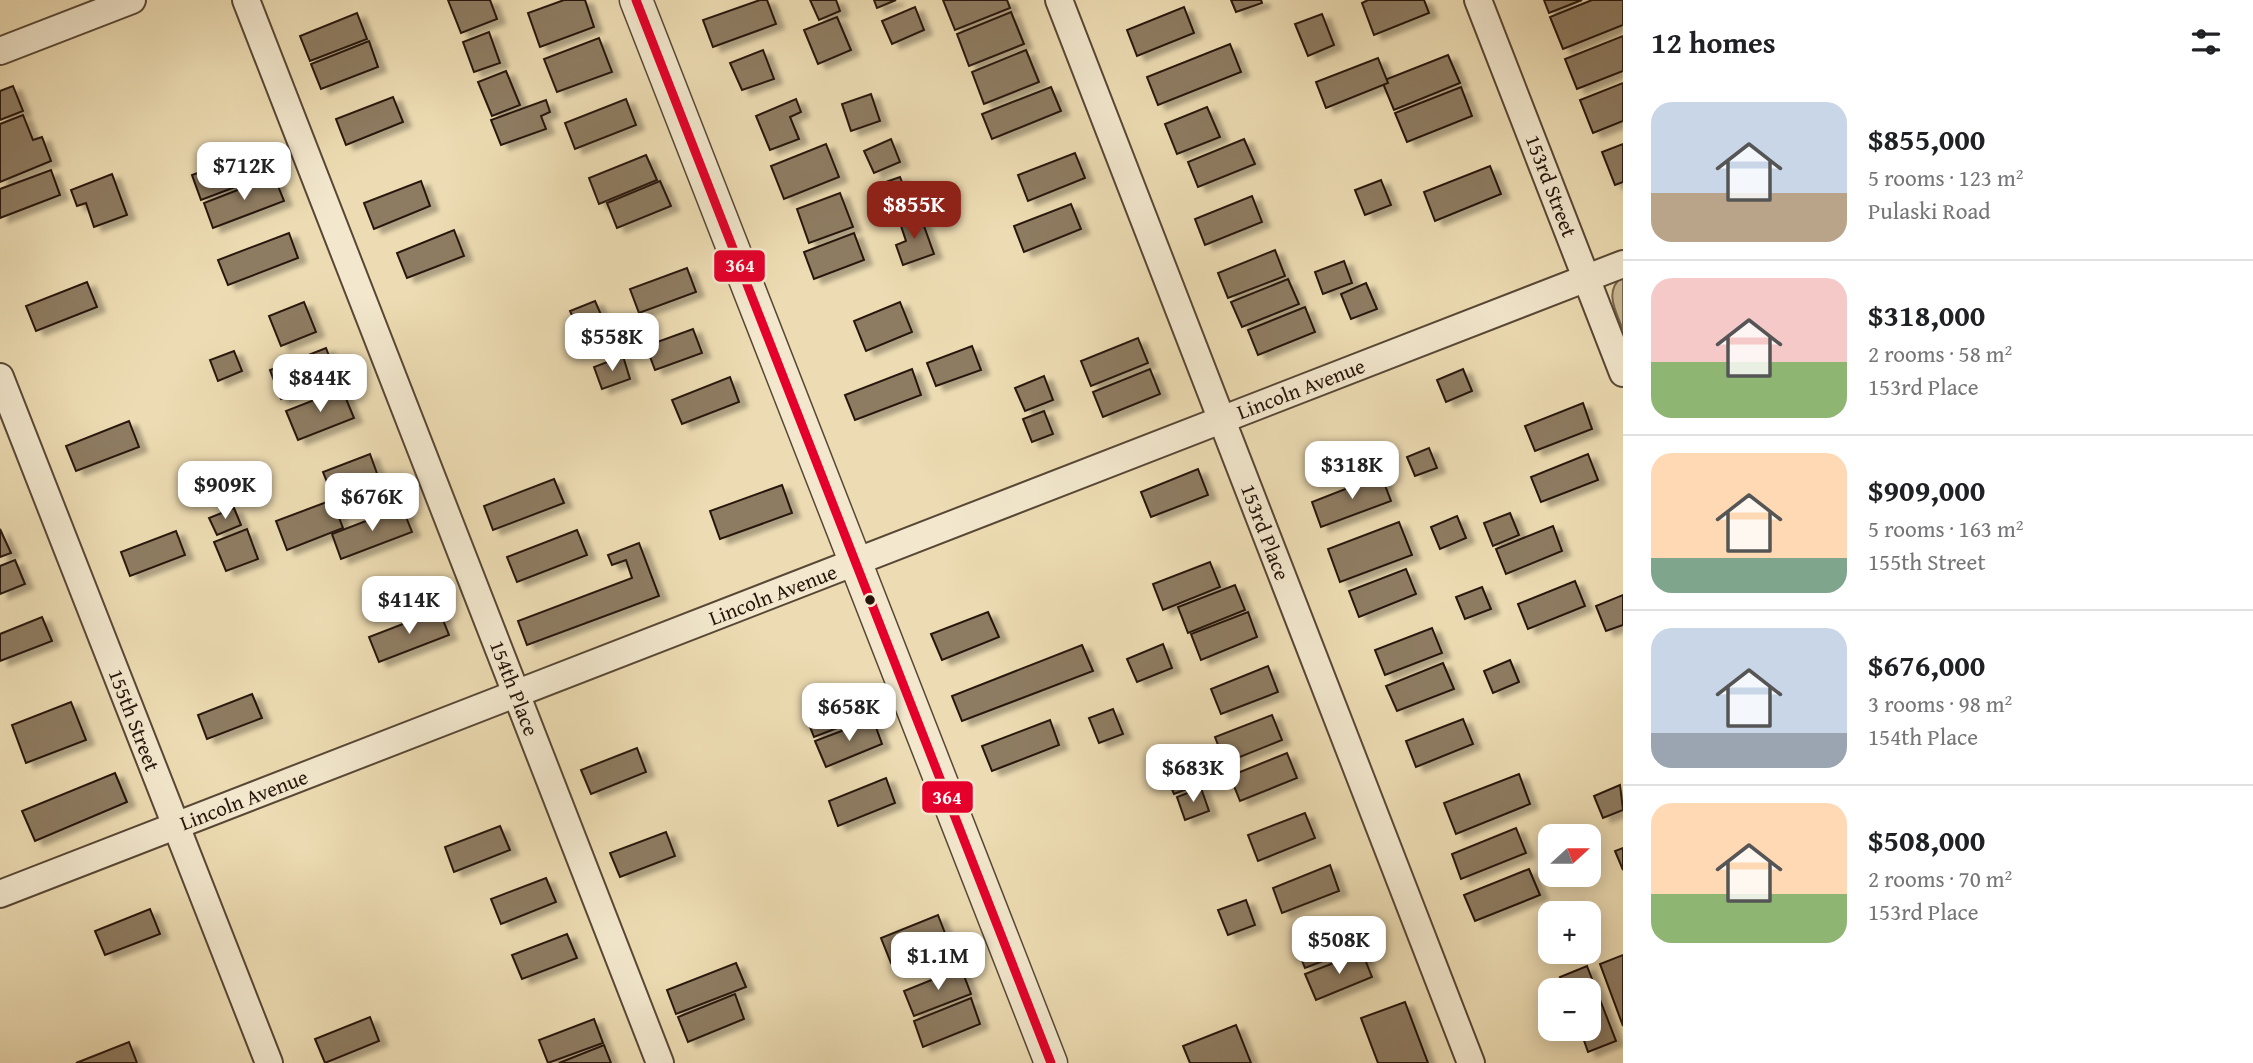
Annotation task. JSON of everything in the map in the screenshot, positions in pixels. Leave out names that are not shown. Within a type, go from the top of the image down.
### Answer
[{"type":"street","points":[[0,51],[132,0]]},
{"type":"street","name":"154th Place","points":[[246,0],[660,1063]]},
{"type":"street","points":[[636,0],[1051,1063]]},
{"type":"street","name":"153rd Place","points":[[1059,0],[1471,1063]]},
{"type":"street","name":"153rd Street","points":[[1478,0],[1623,373]]},
{"type":"street","name":"Lincoln Avenue","points":[[0,894],[1623,264]]},
{"type":"street","name":"155th Street","points":[[0,377],[269,1063]]},
{"type":"shaded area","points":[[1623,276],[1623,330],[1612,295],[1617,282]]},
{"type":"building","points":[[448,0],[490,0],[497,19],[461,33]]},
{"type":"building","points":[[564,0],[585,0],[594,27],[540,47],[528,13]]},
{"type":"building","points":[[767,0],[776,24],[713,47],[703,20]]},
{"type":"building","points":[[810,0],[836,0],[840,11],[819,20]]},
{"type":"building","points":[[874,0],[896,0],[877,8]]},
{"type":"building","points":[[943,0],[1007,0],[1010,8],[955,30]]},
{"type":"building","points":[[1231,0],[1261,0],[1262,3],[1236,12]]},
{"type":"building","points":[[1368,0],[1424,0],[1429,13],[1374,35],[1362,3]]},
{"type":"building","points":[[1544,0],[1582,0],[1549,13]]},
{"type":"building","points":[[1592,0],[1623,0],[1623,25],[1563,49],[1550,17]]},
{"type":"building","points":[[915,7],[924,30],[892,44],[882,21]]},
{"type":"building","points":[[1184,7],[1194,33],[1137,56],[1127,30]]},
{"type":"building","points":[[1011,12],[1024,44],[969,66],[957,34]]},
{"type":"building","points":[[357,13],[367,39],[310,61],[300,36]]},
{"type":"building","points":[[1322,14],[1334,45],[1308,56],[1295,24]]},
{"type":"building","points":[[837,17],[851,50],[818,64],[804,30]]},
{"type":"building","points":[[489,32],[500,63],[474,72],[463,42]]},
{"type":"building","points":[[1623,36],[1623,71],[1577,89],[1565,59]]},
{"type":"building","points":[[599,38],[612,72],[557,92],[544,59]]},
{"type":"building","points":[[369,41],[378,67],[321,89],[311,64]]},
{"type":"building","points":[[1230,44],[1241,72],[1158,105],[1147,77]]},
{"type":"building","points":[[763,50],[774,79],[742,90],[730,63]]},
{"type":"building","points":[[1026,50],[1039,82],[984,104],[972,72]]},
{"type":"building","points":[[1448,55],[1460,83],[1394,110],[1382,81]]},
{"type":"building","points":[[1378,58],[1388,83],[1326,108],[1316,82]]},
{"type":"building","points":[[506,71],[520,105],[492,116],[478,82]]},
{"type":"building","points":[[1623,83],[1623,121],[1593,133],[1580,100]]},
{"type":"building","points":[[13,86],[23,111],[0,120],[0,91]]},
{"type":"building","points":[[1051,87],[1061,111],[992,139],[982,114]]},
{"type":"building","points":[[1461,87],[1472,116],[1407,142],[1395,113]]},
{"type":"building","points":[[871,94],[880,121],[851,131],[842,104]]},
{"type":"building","points":[[393,97],[403,122],[346,145],[336,119]]},
{"type":"building","points":[[626,99],[636,125],[575,149],[565,123]]},
{"type":"building","points":[[796,99],[801,112],[790,117],[799,139],[770,150],[756,116]]},
{"type":"building","points":[[546,100],[550,112],[541,116],[546,129],[501,145],[491,120]]},
{"type":"building","points":[[1207,107],[1220,137],[1177,154],[1165,124]]},
{"type":"building","points":[[23,115],[33,140],[42,137],[51,161],[0,182],[0,124]]},
{"type":"building","points":[[891,139],[900,162],[874,173],[864,151]]},
{"type":"building","points":[[1244,139],[1255,164],[1198,187],[1188,162]]},
{"type":"building","points":[[826,144],[839,177],[784,199],[771,166]]},
{"type":"building","points":[[1623,144],[1623,182],[1615,185],[1602,152]]},
{"type":"building","points":[[262,148],[272,173],[201,200],[192,175]]},
{"type":"building","points":[[1075,153],[1085,178],[1028,201],[1018,175]]},
{"type":"building","points":[[646,155],[657,180],[599,204],[589,178]]},
{"type":"building","points":[[1490,166],[1501,194],[1435,221],[1424,192]]},
{"type":"building","points":[[51,170],[60,195],[0,218],[0,189]]},
{"type":"building","points":[[112,174],[127,215],[94,227],[86,203],[77,206],[71,190]]},
{"type":"building","points":[[274,176],[284,201],[213,228],[204,203]]},
{"type":"building","points":[[900,177],[910,203],[881,214],[871,187]]},
{"type":"building","points":[[1381,180],[1391,205],[1365,215],[1355,190]]},
{"type":"building","points":[[421,181],[430,206],[374,229],[364,203]]},
{"type":"building","points":[[660,181],[671,206],[617,228],[607,203]]},
{"type":"building","points":[[840,193],[853,227],[809,243],[797,209]]},
{"type":"building","points":[[1252,196],[1262,222],[1205,245],[1195,219]]},
{"type":"building","points":[[1071,204],[1081,229],[1024,252],[1014,226]]},
{"type":"building","points":[[920,215],[934,254],[903,265],[896,245],[906,241],[900,223]]},
{"type":"building","points":[[454,230],[464,256],[407,278],[397,253]]},
{"type":"building","points":[[289,233],[298,258],[228,285],[218,260]]},
{"type":"building","points":[[854,233],[864,260],[814,279],[804,252]]},
{"type":"building","points":[[1275,250],[1285,276],[1228,298],[1218,273]]},
{"type":"building","points":[[1344,261],[1352,283],[1323,294],[1315,272]]},
{"type":"building","points":[[687,268],[696,292],[639,313],[630,289]]},
{"type":"building","points":[[1288,279],[1299,304],[1242,327],[1231,302]]},
{"type":"building","points":[[87,282],[97,307],[36,331],[26,306]]},
{"type":"building","points":[[1366,283],[1377,309],[1351,319],[1341,294]]},
{"type":"building","points":[[595,301],[606,326],[582,337],[570,311]]},
{"type":"building","points":[[304,302],[316,332],[281,346],[269,316]]},
{"type":"building","points":[[900,302],[912,332],[866,351],[854,321]]},
{"type":"building","points":[[1305,307],[1315,332],[1258,355],[1248,330]]},
{"type":"building","points":[[693,329],[702,353],[655,370],[646,346]]},
{"type":"building","points":[[1138,338],[1148,363],[1091,386],[1081,361]]},
{"type":"building","points":[[972,346],[981,370],[936,386],[927,363]]},
{"type":"building","points":[[326,348],[337,377],[281,399],[270,370]]},
{"type":"building","points":[[234,351],[242,371],[218,381],[210,360]]},
{"type":"building","points":[[623,356],[630,379],[602,389],[594,367]]},
{"type":"building","points":[[912,369],[921,395],[855,420],[845,395]]},
{"type":"building","points":[[1150,369],[1160,394],[1103,417],[1093,392]]},
{"type":"building","points":[[1463,369],[1472,391],[1446,402],[1437,380]]},
{"type":"building","points":[[1044,376],[1053,400],[1025,411],[1015,388]]},
{"type":"building","points":[[730,377],[739,402],[682,424],[672,400]]},
{"type":"building","points":[[342,389],[354,418],[298,440],[286,411]]},
{"type":"building","points":[[1583,403],[1592,429],[1535,451],[1525,426]]},
{"type":"building","points":[[1044,411],[1053,434],[1032,442],[1023,419]]},
{"type":"building","points":[[129,421],[139,447],[76,471],[66,446]]},
{"type":"building","points":[[1429,448],[1437,468],[1415,476],[1407,457]]},
{"type":"building","points":[[370,454],[379,479],[333,497],[323,472]]},
{"type":"building","points":[[1588,454],[1598,480],[1541,502],[1531,477]]},
{"type":"building","points":[[1198,469],[1208,495],[1151,517],[1141,492]]},
{"type":"building","points":[[1381,475],[1391,501],[1321,527],[1312,502]]},
{"type":"building","points":[[554,479],[564,503],[493,530],[484,506]]},
{"type":"building","points":[[782,485],[792,513],[720,539],[710,511]]},
{"type":"building","points":[[332,500],[343,528],[287,550],[276,521]]},
{"type":"building","points":[[402,507],[412,532],[341,559],[332,534]]},
{"type":"building","points":[[234,508],[241,525],[217,535],[209,518]]},
{"type":"building","points":[[1510,513],[1519,535],[1493,546],[1484,523]]},
{"type":"building","points":[[1457,516],[1466,538],[1440,549],[1431,527]]},
{"type":"building","points":[[1399,522],[1412,555],[1340,582],[1328,549]]},
{"type":"building","points":[[1553,526],[1562,551],[1506,574],[1496,549]]},
{"type":"building","points":[[0,529],[11,553],[0,557]]},
{"type":"building","points":[[247,529],[258,559],[226,571],[214,542]]},
{"type":"building","points":[[577,530],[587,555],[517,582],[507,557]]},
{"type":"building","points":[[176,531],[185,555],[130,576],[121,552]]},
{"type":"building","points":[[639,543],[659,596],[527,645],[518,621],[632,578],[626,560],[612,565],[608,555]]},
{"type":"building","points":[[15,560],[25,584],[0,594],[0,566]]},
{"type":"building","points":[[1210,562],[1220,587],[1163,610],[1153,584]]},
{"type":"building","points":[[1406,569],[1416,594],[1359,617],[1349,591]]},
{"type":"building","points":[[1575,581],[1585,606],[1528,629],[1518,604]]},
{"type":"building","points":[[1235,585],[1245,610],[1188,633],[1178,607]]},
{"type":"building","points":[[1482,587],[1491,609],[1465,619],[1456,597]]},
{"type":"building","points":[[1623,595],[1623,625],[1606,631],[1596,606]]},
{"type":"building","points":[[439,610],[449,635],[379,662],[369,637]]},
{"type":"building","points":[[988,612],[999,637],[942,660],[931,634]]},
{"type":"building","points":[[1248,612],[1257,637],[1201,660],[1191,634]]},
{"type":"building","points":[[42,617],[52,641],[0,661],[0,634]]},
{"type":"building","points":[[1432,628],[1442,653],[1385,675],[1375,650]]},
{"type":"building","points":[[1163,644],[1172,668],[1137,682],[1127,659]]},
{"type":"building","points":[[1082,645],[1093,671],[962,721],[952,696]]},
{"type":"building","points":[[1510,660],[1519,682],[1493,693],[1484,671]]},
{"type":"building","points":[[1443,663],[1454,689],[1397,711],[1386,686]]},
{"type":"building","points":[[1268,666],[1278,692],[1221,714],[1211,689]]},
{"type":"building","points":[[861,689],[871,715],[814,737],[804,712]]},
{"type":"building","points":[[252,694],[262,718],[207,739],[198,715]]},
{"type":"building","points":[[71,702],[86,740],[26,763],[12,725]]},
{"type":"building","points":[[1113,709],[1123,734],[1099,743],[1089,718]]},
{"type":"building","points":[[1272,715],[1282,740],[1225,763],[1215,737]]},
{"type":"building","points":[[873,719],[882,744],[826,767],[815,741]]},
{"type":"building","points":[[1463,719],[1473,744],[1416,767],[1406,741]]},
{"type":"building","points":[[1050,720],[1059,745],[992,771],[982,746]]},
{"type":"building","points":[[637,748],[646,772],[591,794],[581,770]]},
{"type":"building","points":[[1287,753],[1297,778],[1240,801],[1230,776]]},
{"type":"building","points":[[1190,760],[1200,784],[1174,794],[1164,771]]},
{"type":"building","points":[[115,773],[127,802],[35,841],[22,811]]},
{"type":"building","points":[[1519,774],[1530,804],[1456,834],[1444,803]]},
{"type":"building","points":[[886,778],[895,803],[838,826],[829,801]]},
{"type":"building","points":[[1620,785],[1623,810],[1603,818],[1594,796]]},
{"type":"building","points":[[1201,788],[1209,811],[1185,820],[1177,797]]},
{"type":"building","points":[[1305,813],[1315,838],[1258,861],[1248,835]]},
{"type":"building","points":[[500,826],[510,850],[454,872],[445,847]]},
{"type":"building","points":[[1516,828],[1526,853],[1461,879],[1452,854]]},
{"type":"building","points":[[666,832],[675,856],[620,877],[610,853]]},
{"type":"building","points":[[1623,848],[1623,870],[1615,851]]},
{"type":"building","points":[[1330,865],[1339,891],[1282,913],[1273,888]]},
{"type":"building","points":[[1529,869],[1540,895],[1475,921],[1464,895]]},
{"type":"building","points":[[546,878],[556,902],[501,924],[491,899]]},
{"type":"building","points":[[1246,900],[1255,925],[1228,935],[1218,910]]},
{"type":"building","points":[[150,909],[160,934],[105,955],[95,931]]},
{"type":"building","points":[[938,915],[948,941],[891,963],[881,938]]},
{"type":"building","points":[[1352,920],[1362,946],[1305,968],[1295,943]]},
{"type":"building","points":[[567,934],[577,958],[522,979],[512,955]]},
{"type":"building","points":[[1362,952],[1372,977],[1316,1000],[1305,974]]},
{"type":"building","points":[[1623,955],[1623,1026],[1600,964]]},
{"type":"building","points":[[736,963],[746,987],[676,1014],[667,990]]},
{"type":"building","points":[[1587,966],[1592,978],[1560,978]]},
{"type":"building","points":[[961,968],[971,994],[914,1016],[904,991]]},
{"type":"building","points":[[735,994],[744,1019],[688,1042],[678,1017]]},
{"type":"building","points":[[971,998],[980,1024],[923,1047],[914,1021]]},
{"type":"building","points":[[1405,1002],[1428,1063],[1378,1063],[1361,1018]]},
{"type":"building","points":[[1601,1002],[1616,1041],[1588,1052],[1584,1041],[1601,1041]]},
{"type":"building","points":[[370,1017],[379,1041],[325,1063],[315,1039]]},
{"type":"building","points":[[594,1019],[603,1043],[548,1063],[539,1040]]},
{"type":"building","points":[[1236,1025],[1251,1063],[1190,1063],[1183,1046]]},
{"type":"building","points":[[129,1042],[137,1063],[76,1063]]},
{"type":"building","points":[[604,1045],[611,1063],[559,1063]]},
{"type":"transit line","name":"364","points":[[636,0],[1051,1063]]}]
